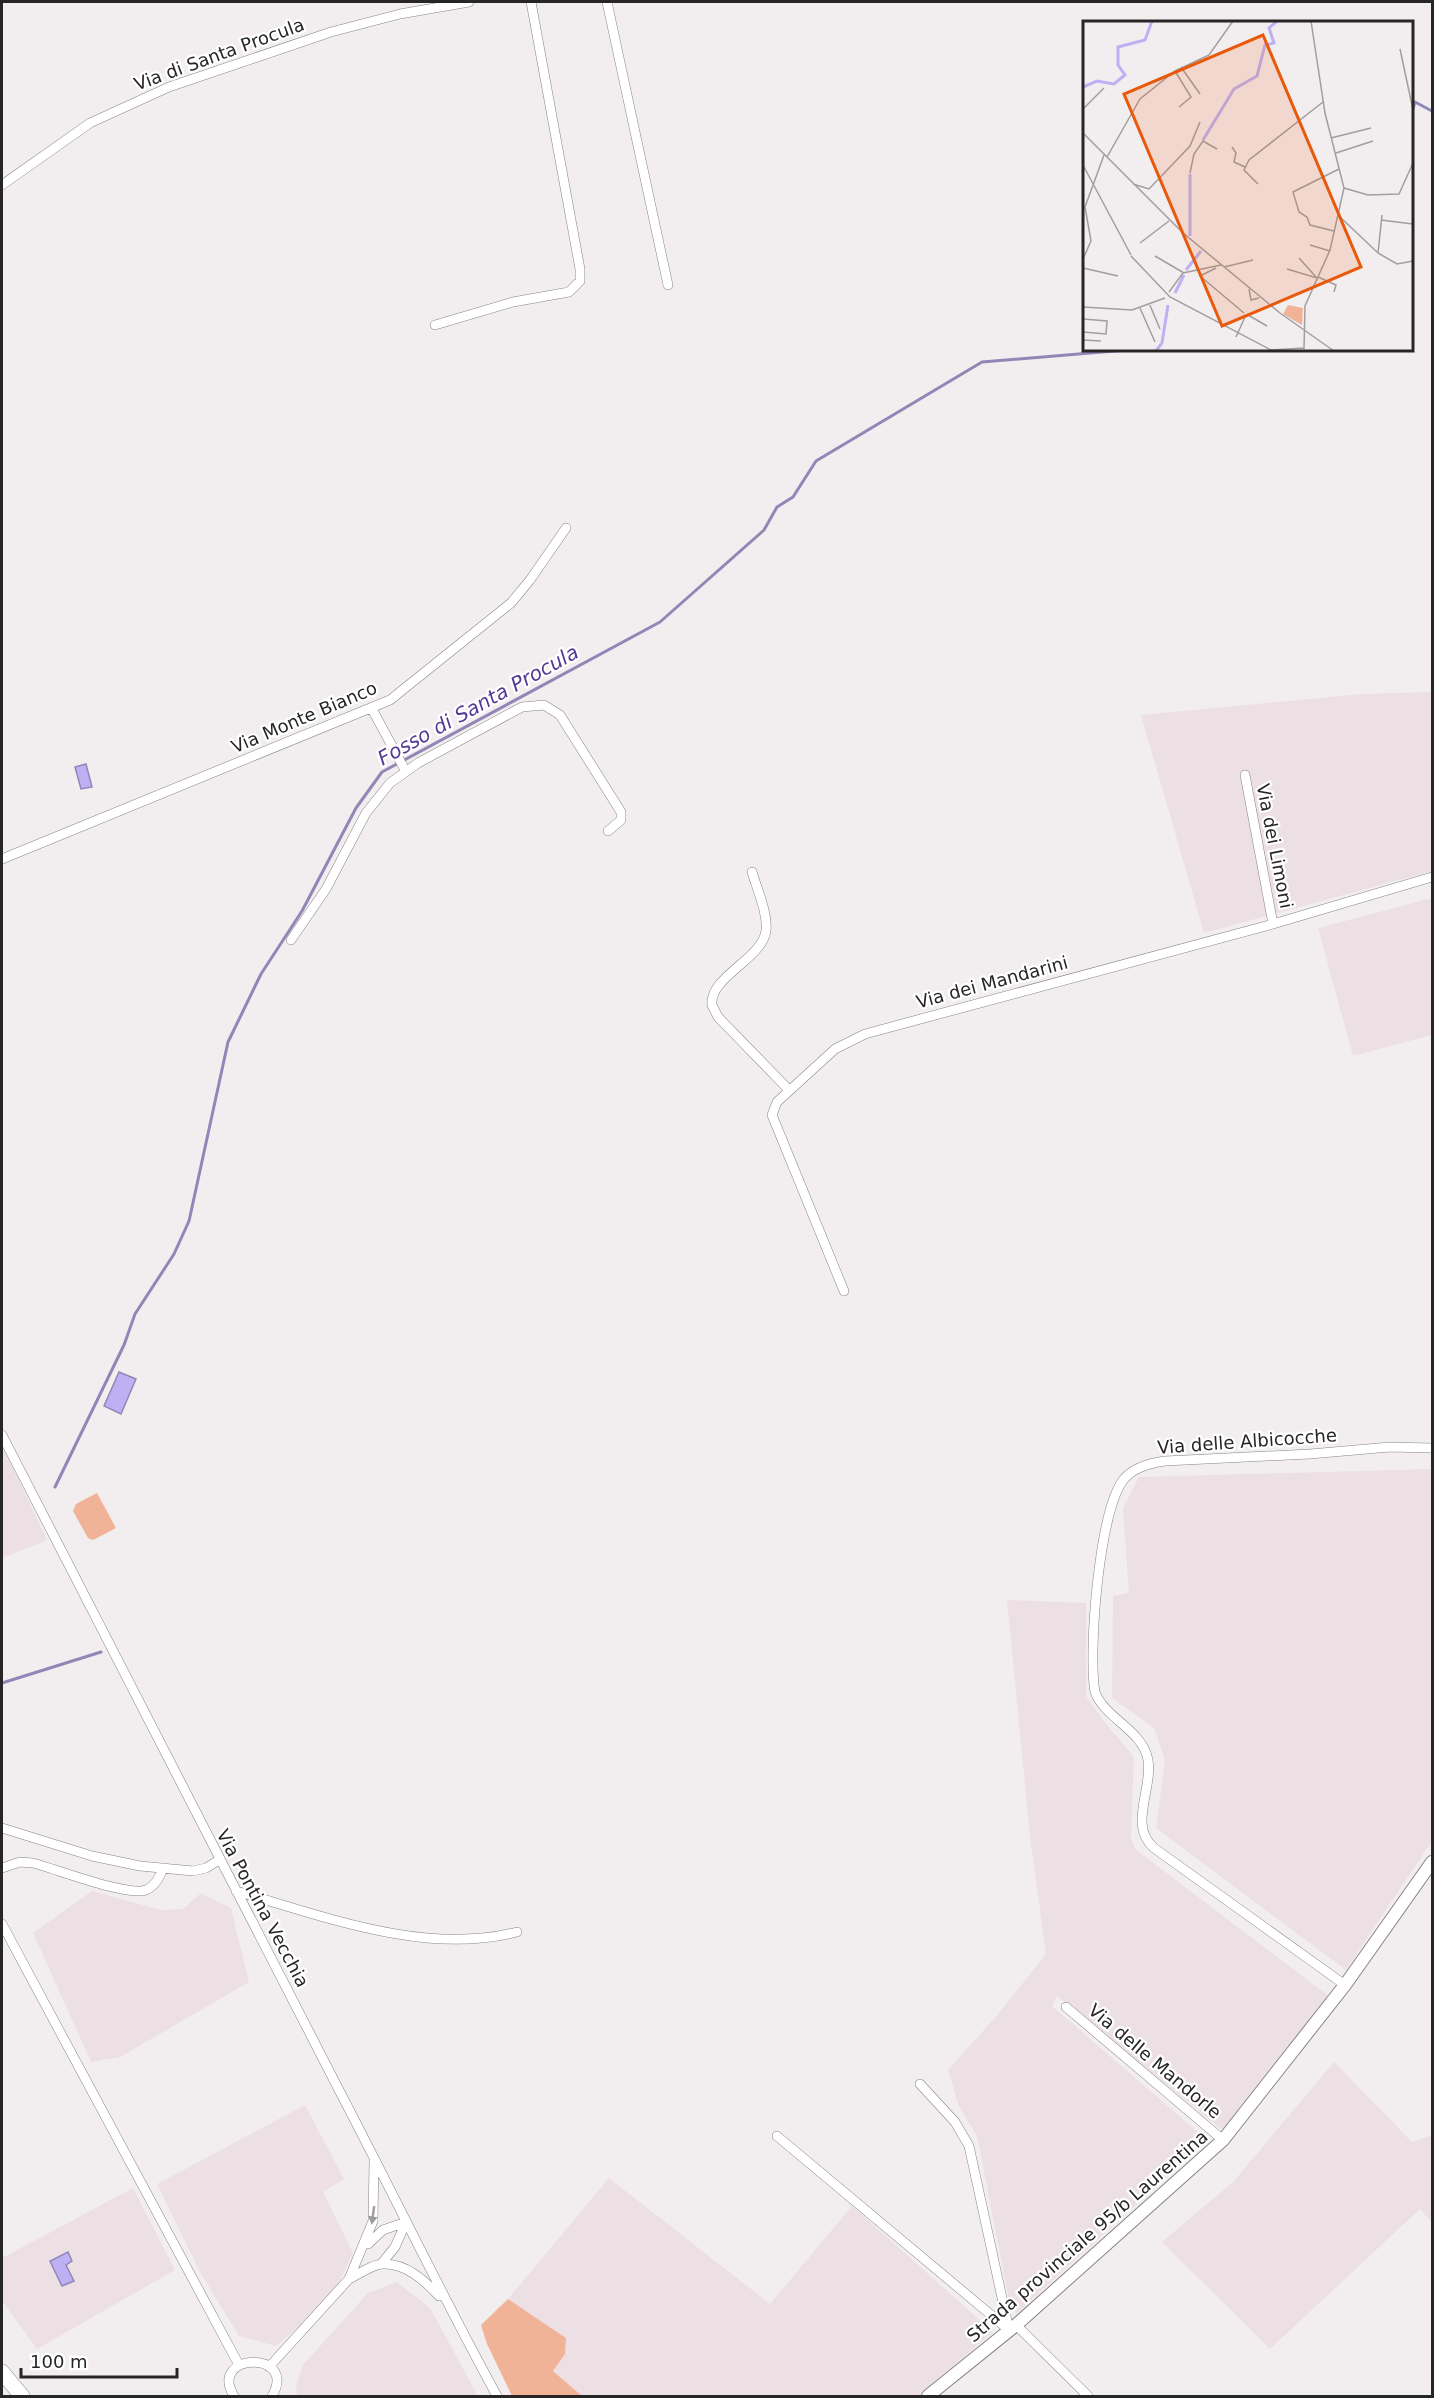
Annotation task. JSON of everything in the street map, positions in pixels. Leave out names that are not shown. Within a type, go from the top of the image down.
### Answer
[{"type":"highway","points":[[2,2372],[22,2397]]},
{"type":"main road","name":"Strada provinciale 95/b Laurentina","points":[[928,2397],[1013,2327],[1223,2140],[1345,1985],[1432,1866]]},
{"type":"street","name":"Via di Santa Procula","points":[[2,185],[84,126],[169,87],[339,30],[469,2]]},
{"type":"street","points":[[435,325],[513,302],[569,292],[580,281],[580,269],[531,2]]},
{"type":"street","points":[[607,2],[668,285]]},
{"type":"street","name":"Via Monte Bianco","points":[[2,860],[372,709],[394,697],[511,603],[566,528]]},
{"type":"street","points":[[291,940],[326,889],[366,813],[385,788],[405,770],[522,706],[533,704],[547,706],[563,717],[621,812],[621,819],[608,831]]},
{"type":"street","points":[[372,709],[405,770]]},
{"type":"street","name":"Via dei Limoni","points":[[1245,775],[1273,924]]},
{"type":"street","points":[[752,872],[766,934],[761,944],[716,989],[712,1005],[718,1017],[789,1090]]},
{"type":"street","name":"Via dei Mandarini","points":[[844,1291],[772,1118],[774,1108],[789,1090],[839,1046],[864,1034],[1273,924],[1432,877]]},
{"type":"street","name":"Via Pontina Vecchia","points":[[2,1435],[374,2157],[447,2305],[497,2397]]},
{"type":"street","name":"Via delle Albicocche","points":[[1345,1985],[1154,1848],[1145,1838],[1142,1826],[1149,1770],[1147,1753],[1135,1737],[1101,1704],[1095,1692],[1096,1587],[1116,1493],[1126,1477],[1142,1467],[1165,1461],[1310,1454],[1378,1448],[1432,1448]]},
{"type":"street","points":[[2,1828],[92,1856],[163,1868],[200,1870],[219,1860]]},
{"type":"street","points":[[2,1868],[20,1862],[33,1863],[138,1891],[154,1884],[163,1868]]},
{"type":"street","points":[[236,1891],[329,1918],[391,1932],[468,1939],[517,1932]]},
{"type":"street","points":[[2,1924],[239,2366]]},
{"type":"street","name":"Via delle Mandorle","points":[[1066,2007],[1223,2140]]},
{"type":"street","points":[[920,2084],[955,2122],[970,2150],[1013,2327]]},
{"type":"street","points":[[777,2136],[1013,2327],[1088,2397]]},
{"type":"street","points":[[270,2367],[349,2279],[374,2213],[374,2157]]},
{"type":"street","points":[[361,2252],[383,2230],[406,2222]]},
{"type":"street","points":[[349,2279],[382,2263],[394,2247],[406,2222]]},
{"type":"street","points":[[382,2263],[411,2272],[425,2282],[447,2305]]},
{"type":"street","points":[[234,2397],[230,2386],[231,2378],[239,2366],[251,2361],[270,2367],[276,2380],[272,2397]]},
{"type":"shaded area","points":[[1432,692],[1432,871],[1204,933],[1141,715],[1362,694]]},
{"type":"shaded area","points":[[86,764],[92,787],[81,789],[75,767]]},
{"type":"shaded area","points":[[1432,898],[1432,1035],[1353,1056],[1318,928]]},
{"type":"shaded area","points":[[119,1372],[136,1379],[121,1414],[104,1406]]},
{"type":"shaded area","points":[[2,1444],[47,1540],[2,1558]]},
{"type":"shaded area","points":[[1432,1469],[1432,1841],[1346,1970],[1156,1828],[1165,1760],[1154,1728],[1112,1698],[1113,1596],[1129,1593],[1123,1508],[1139,1477]]},
{"type":"shaded area","points":[[97,1493],[116,1528],[93,1540],[88,1538],[73,1511],[76,1504]]},
{"type":"shaded area","points":[[1007,1600],[1086,1603],[1086,1696],[1134,1757],[1131,1838],[1135,1849],[1334,2000],[1231,2137],[1057,1996],[1052,2006],[1207,2140],[1017,2313],[1010,2305],[977,2136],[959,2107],[948,2070],[998,2014],[1046,1954],[1030,1836]]},
{"type":"shaded area","points":[[92,1891],[161,1910],[183,1909],[201,1893],[231,1908],[249,1982],[120,2057],[91,2062],[33,1933]]},
{"type":"shaded area","points":[[1334,2062],[1412,2142],[1432,2135],[1432,2223],[1420,2209],[1270,2349],[1162,2242],[1233,2182]]},
{"type":"shaded area","points":[[305,2105],[344,2179],[323,2192],[353,2253],[330,2301],[276,2346],[239,2336],[200,2272],[157,2184]]},
{"type":"shaded area","points":[[609,2178],[770,2304],[852,2206],[993,2332],[917,2396],[582,2396],[552,2370],[565,2354],[566,2338],[508,2299]]},
{"type":"shaded area","points":[[133,2188],[175,2270],[37,2349],[2,2301],[2,2258]]},
{"type":"shaded area","points":[[68,2252],[72,2261],[66,2265],[74,2281],[62,2286],[50,2261]]},
{"type":"shaded area","points":[[397,2282],[430,2308],[478,2396],[297,2396],[296,2386],[303,2365],[368,2293]]},
{"type":"shaded area","points":[[508,2299],[566,2338],[565,2354],[553,2371],[582,2396],[512,2396],[487,2344],[481,2325]]},
{"type":"waterway","name":"Fosso di Santa Procula","points":[[1413,109],[1415,102],[1432,111]]},
{"type":"waterway","name":"Fosso di Santa Procula","points":[[55,1487],[124,1345],[135,1314],[174,1254],[189,1221],[228,1042],[261,974],[302,911],[356,808],[382,772],[660,622],[764,530],[777,507],[793,497],[816,461],[982,362],[1114,351]]},
{"type":"waterway","name":"Fosso di Santa Procula","points":[[2,1683],[101,1652]]}]
